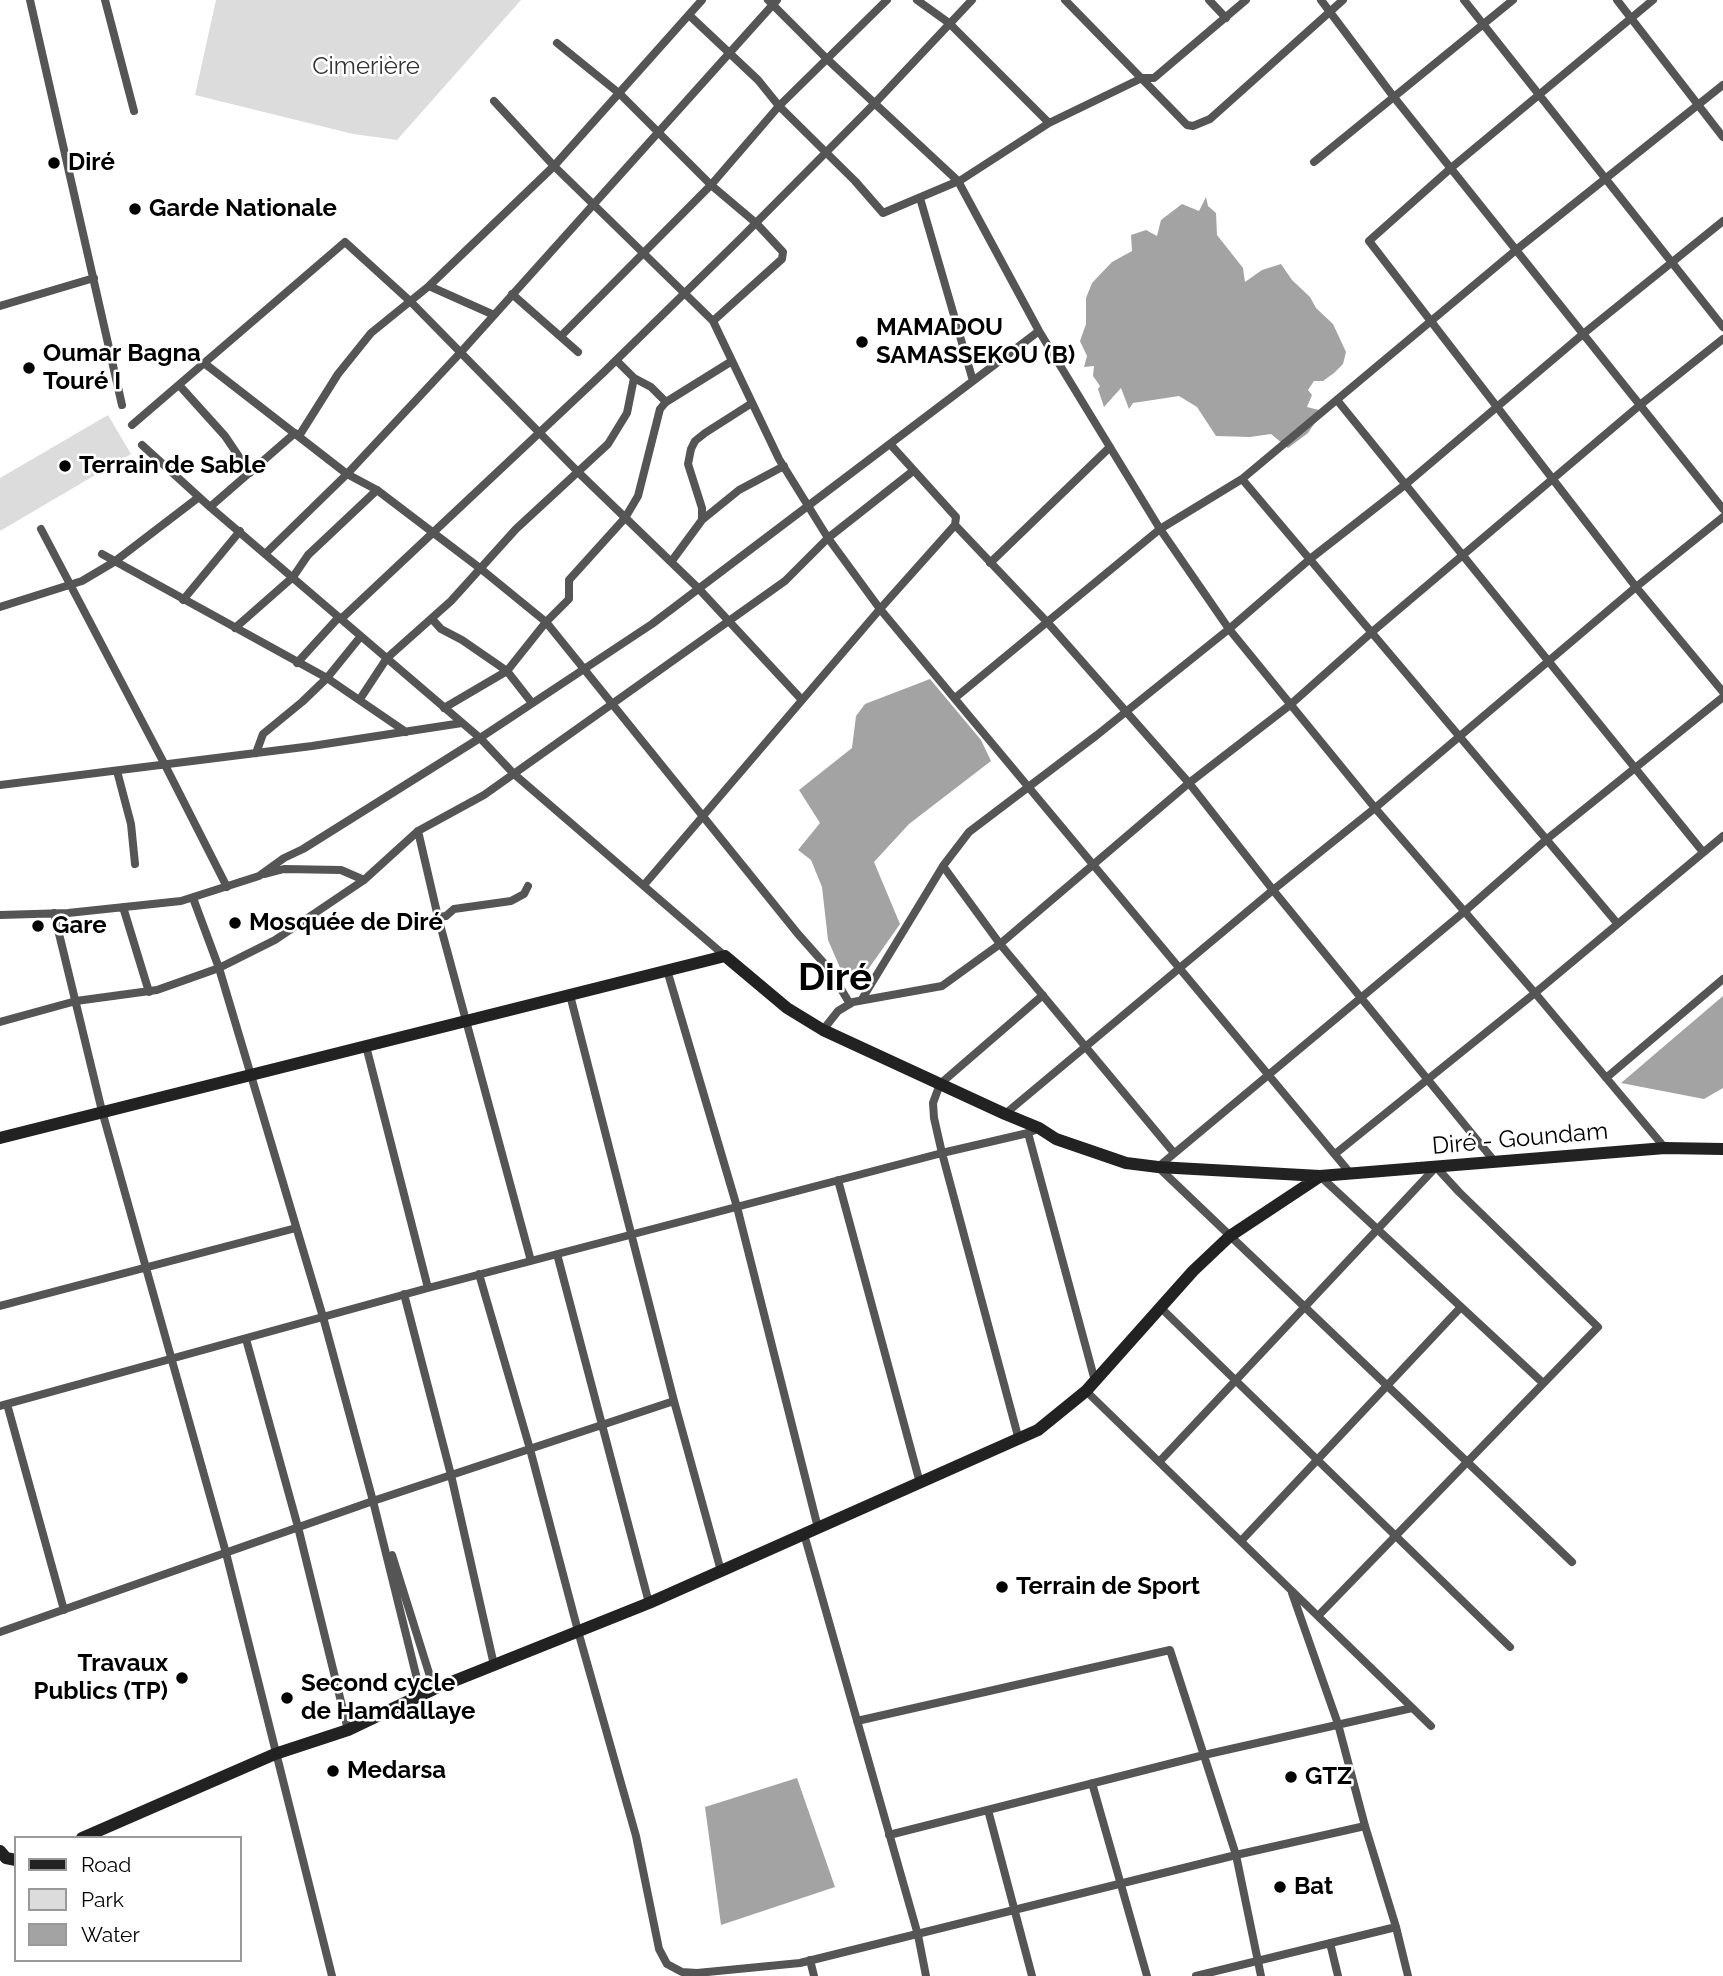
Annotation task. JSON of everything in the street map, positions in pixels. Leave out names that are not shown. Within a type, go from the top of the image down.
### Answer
[{"type":"main road","points":[[0,1138],[725,956]]},
{"type":"main road","name":"Diré - Goundam","points":[[725,956],[787,1008],[823,1030],[1034,1130],[1126,1163],[1320,1176],[1665,1148],[1723,1149]]},
{"type":"main road","points":[[87,1836],[275,1754],[348,1730],[434,1689],[649,1603],[1019,1440],[1053,1420],[1091,1386],[1193,1271],[1230,1236],[1320,1176]]},
{"type":"street","points":[[30,0],[122,405]]},
{"type":"street","points":[[105,0],[134,111]]},
{"type":"street","points":[[210,507],[297,435],[338,374],[371,333],[429,286],[554,166],[702,0]]},
{"type":"street","points":[[561,336],[711,185],[779,106],[887,0]]},
{"type":"street","points":[[917,0],[949,23],[1049,123]]},
{"type":"street","points":[[297,663],[340,618],[433,534],[685,293],[875,103],[972,0]]},
{"type":"street","points":[[1065,0],[1186,125],[1193,126],[1210,119],[1343,0]]},
{"type":"street","points":[[1209,0],[1226,18]]},
{"type":"street","points":[[689,15],[758,80],[779,106],[855,181],[883,213],[958,181],[1049,123],[1142,78],[1154,78],[1247,0]]},
{"type":"street","points":[[1321,0],[1393,96],[1723,509]]},
{"type":"street","points":[[1464,0],[1723,327]]},
{"type":"street","points":[[1314,162],[1513,0]]},
{"type":"street","points":[[1617,0],[1723,137]]},
{"type":"street","points":[[1572,1562],[1158,1167],[1723,694],[1553,480],[1369,241],[1451,168],[1541,96],[1653,0]]},
{"type":"street","points":[[266,553],[347,474],[461,352],[658,134],[773,1],[827,59],[958,181],[1039,331],[1160,529],[1229,629],[1375,808],[1665,1148]]},
{"type":"street","points":[[557,43],[620,94],[658,134],[711,185],[756,223],[783,252],[782,259],[713,321]]},
{"type":"street","points":[[955,698],[1160,529],[1242,478],[1516,250],[1723,85]]},
{"type":"street","points":[[494,101],[554,166],[713,321],[784,466],[828,538],[880,609],[1352,1175]]},
{"type":"street","points":[[920,198],[973,381]]},
{"type":"street","points":[[862,999],[943,866],[969,832],[1229,629],[1310,559],[1406,484],[1583,334],[1723,221]]},
{"type":"street","points":[[132,425],[345,242],[411,302],[539,433],[699,589],[802,700]]},
{"type":"street","points":[[0,306],[94,278]]},
{"type":"street","points":[[429,286],[494,315]]},
{"type":"street","points":[[512,294],[578,352]]},
{"type":"street","points":[[259,876],[532,704],[652,624],[1039,331]]},
{"type":"street","points":[[823,1030],[838,1011],[862,999],[942,986],[1000,944],[1189,783],[1290,705],[1371,632],[1640,405],[1723,339]]},
{"type":"street","points":[[616,360],[634,378],[655,391],[666,402]]},
{"type":"street","points":[[444,708],[507,671],[546,622],[569,599],[569,580],[625,518],[638,496],[660,409],[666,402],[732,361]]},
{"type":"street","points":[[204,363],[347,474],[377,490],[546,622],[829,969],[850,1004]]},
{"type":"street","points":[[360,699],[387,658],[432,619],[516,529],[608,444],[627,413],[634,378]]},
{"type":"street","points":[[179,385],[225,436],[250,473]]},
{"type":"street","points":[[1337,400],[1703,852]]},
{"type":"street","points":[[702,520],[702,508],[688,464],[691,449],[695,441],[705,433],[752,403]]},
{"type":"street","points":[[644,885],[955,525],[956,517],[890,443]]},
{"type":"street","points":[[142,445],[210,507],[480,737],[514,774],[725,956]]},
{"type":"street","points":[[990,563],[1110,447]]},
{"type":"street","points":[[671,562],[702,520],[739,490],[784,466]]},
{"type":"street","points":[[0,1022],[76,1001],[149,992],[219,968],[275,940],[365,880],[418,831],[484,795],[785,581],[828,538],[913,471]]},
{"type":"street","points":[[1242,478],[1617,923]]},
{"type":"street","points":[[234,628],[293,577],[308,555],[377,490]]},
{"type":"street","points":[[0,607],[82,581],[114,562],[199,497]]},
{"type":"street","points":[[1005,1114],[1375,808],[1636,586],[1723,517]]},
{"type":"street","points":[[955,525],[1048,623],[1189,783],[1495,1162]]},
{"type":"street","points":[[41,529],[227,887]]},
{"type":"street","points":[[183,600],[240,531]]},
{"type":"street","points":[[102,554],[327,678],[406,732]]},
{"type":"street","points":[[432,619],[441,629],[507,671],[532,704]]},
{"type":"street","points":[[256,753],[263,734],[327,678],[361,636]]},
{"type":"street","points":[[0,785],[256,753],[462,723]]},
{"type":"street","points":[[117,771],[131,824],[135,864]]},
{"type":"street","points":[[418,831],[438,917],[468,1022],[475,1059],[531,1261]]},
{"type":"street","points":[[1335,1154],[1535,993],[1723,836]]},
{"type":"street","points":[[943,866],[1000,944],[1174,1153]]},
{"type":"street","points":[[0,915],[54,913],[181,901],[284,869],[341,870],[365,880]]},
{"type":"street","points":[[438,917],[446,916],[454,909],[511,901],[524,894],[528,886]]},
{"type":"street","points":[[193,898],[219,968],[323,1317],[373,1501],[421,1695]]},
{"type":"street","points":[[123,907],[149,992]]},
{"type":"street","points":[[54,913],[102,1111],[226,1553],[332,1976]]},
{"type":"street","points":[[667,970],[737,1207],[818,1528]]},
{"type":"street","points":[[1606,1078],[1723,979]]},
{"type":"street","points":[[570,995],[674,1401],[721,1571]]},
{"type":"street","points":[[1019,1440],[942,1153],[933,1103],[940,1084],[1043,995]]},
{"type":"street","points":[[366,1046],[428,1288]]},
{"type":"street","points":[[64,1610],[4,1405],[404,1294],[1034,1130],[1091,1386],[1160,1461],[1432,1726]]},
{"type":"street","points":[[1160,1461],[1436,1167],[1598,1327],[1318,1616]]},
{"type":"street","points":[[1320,1176],[1543,1383]]},
{"type":"street","points":[[838,1180],[920,1483]]},
{"type":"street","points":[[0,1306],[296,1228]]},
{"type":"street","points":[[556,1254],[649,1603]]},
{"type":"street","points":[[479,1274],[636,1836],[659,1949],[676,1976]]},
{"type":"street","points":[[404,1294],[451,1475],[494,1665]]},
{"type":"street","points":[[1160,1307],[1510,1647]]},
{"type":"street","points":[[1241,1541],[1461,1307]]},
{"type":"street","points":[[246,1339],[298,1527],[348,1730]]},
{"type":"street","points":[[0,1632],[373,1501],[674,1401]]},
{"type":"street","points":[[804,1534],[918,1935],[926,1976]]},
{"type":"street","points":[[392,1555],[434,1689]]},
{"type":"street","points":[[1292,1590],[1338,1724],[1408,1976]]},
{"type":"street","points":[[857,1721],[1170,1650],[1236,1855],[1261,1976]]},
{"type":"street","points":[[889,1835],[1204,1755],[1412,1708]]},
{"type":"street","points":[[1092,1783],[1147,1976]]},
{"type":"street","points":[[988,1810],[1032,1976]]},
{"type":"street","points":[[667,1964],[682,1972],[697,1973],[810,1960],[1365,1826]]},
{"type":"street","points":[[1198,1976],[1396,1927]]},
{"type":"street","points":[[1330,1943],[1338,1976]]},
{"type":"street","points":[[810,1960],[814,1976]]},
{"type":"green space","name":"Cimerière","points":[[216,0],[521,0],[397,140],[353,134],[195,95]]},
{"type":"green space","name":"Terrain de Sable","points":[[108,415],[131,454],[0,531],[0,478]]},
{"type":"water","points":[[1206,197],[1208,206],[1216,213],[1217,235],[1243,268],[1245,282],[1262,270],[1281,264],[1292,280],[1310,297],[1316,308],[1333,324],[1346,352],[1343,364],[1334,373],[1323,381],[1314,381],[1308,390],[1312,395],[1307,407],[1323,411],[1308,433],[1288,448],[1271,434],[1250,437],[1216,436],[1197,407],[1179,396],[1133,403],[1129,409],[1121,388],[1104,407],[1098,389],[1100,386],[1093,376],[1094,366],[1084,367],[1087,356],[1080,341],[1086,324],[1086,298],[1092,283],[1112,262],[1132,251],[1131,235],[1146,230],[1157,236],[1161,220],[1182,204],[1199,211]]},
{"type":"water","points":[[930,679],[981,740],[991,761],[909,824],[874,862],[900,924],[862,978],[844,977],[828,940],[822,887],[811,860],[798,850],[820,823],[799,790],[852,748],[856,716],[865,704]]},
{"type":"water","points":[[1723,996],[1723,1088],[1704,1099],[1621,1083]]},
{"type":"water","points":[[797,1778],[835,1887],[721,1925],[705,1807]]},
{"type":"place","name":"Diré","points":[[54,163]]},
{"type":"place","name":"Garde Nationale","points":[[135,209]]},
{"type":"place","name":"MAMADOU SAMASSEKOU (B)","points":[[862,342]]},
{"type":"place","name":"Oumar Bagna Touré I","points":[[29,368]]},
{"type":"place","name":"Terrain de Sable","points":[[65,466]]},
{"type":"place","name":"Mosquée de Diré","points":[[235,923]]},
{"type":"place","name":"Gare","points":[[38,926]]},
{"type":"place","name":"Terrain de Sport","points":[[1002,1587]]},
{"type":"place","name":"Travaux Publics (TP)","points":[[182,1678]]},
{"type":"place","name":"Second cycle de Hamdallaye","points":[[287,1698]]},
{"type":"place","name":"Medarsa","points":[[333,1771]]},
{"type":"place","name":"GTZ","points":[[1291,1777]]},
{"type":"place","name":"Bat","points":[[1280,1887]]},
{"type":"district","name":"Diré","points":[[835,979]]}]
